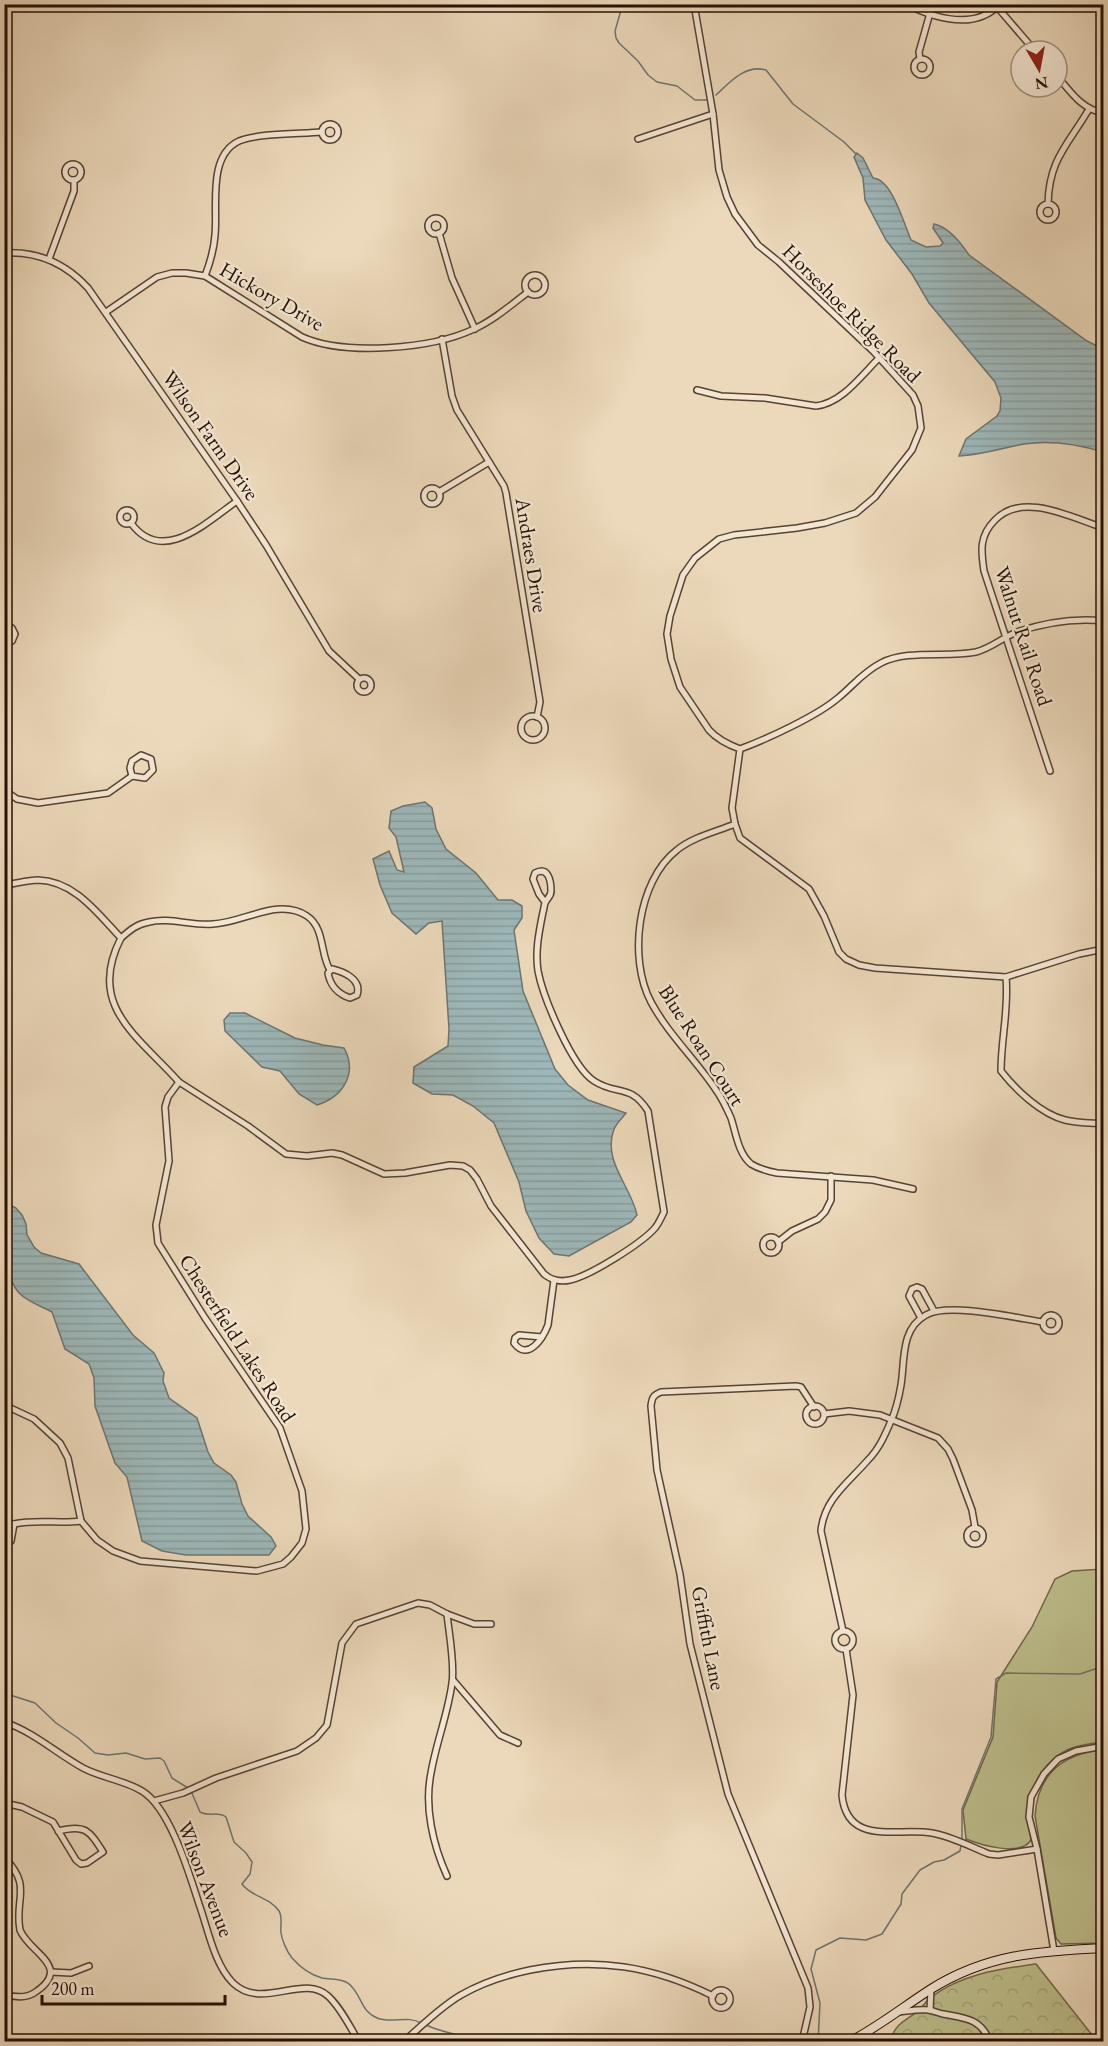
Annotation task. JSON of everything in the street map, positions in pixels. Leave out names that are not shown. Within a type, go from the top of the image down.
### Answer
[{"type":"main road","points":[[849,2042],[870,2031],[931,1989],[979,1965],[1028,1953],[1104,1948]]},
{"type":"street","name":"Horseshoe Ridge Road","points":[[694,4],[713,114],[719,170],[735,214],[758,245],[779,262],[879,358],[913,395],[918,406],[921,428],[912,450],[875,497],[856,513],[825,523],[719,539],[695,558],[683,575],[671,608],[667,634],[671,659],[680,687],[714,735],[740,749]]},
{"type":"street","points":[[905,4],[964,21],[976,19],[999,6],[1025,39]]},
{"type":"street","points":[[920,59],[919,52],[930,13]]},
{"type":"street","points":[[1069,90],[1089,109],[1104,113]]},
{"type":"street","points":[[1048,204],[1048,190],[1054,164],[1089,109]]},
{"type":"street","points":[[638,139],[713,114]]},
{"type":"street","points":[[205,276],[215,236],[217,173],[225,152],[231,146],[248,139],[322,132]]},
{"type":"street","points":[[49,259],[75,191],[74,180]]},
{"type":"street","points":[[439,233],[452,278],[475,329]]},
{"type":"street","name":"Wilson Farm Drive","points":[[4,253],[27,253],[49,259],[77,276],[106,312],[237,501],[329,651],[359,679]]},
{"type":"street","name":"Hickory Drive","points":[[106,312],[157,277],[179,272],[205,276],[313,342],[364,348],[393,347],[442,339],[475,329],[528,292]]},
{"type":"street","name":"Andraes Drive","points":[[442,339],[452,396],[457,410],[506,493],[540,702],[537,717]]},
{"type":"street","points":[[697,390],[721,396],[765,398],[816,406],[824,405],[842,395],[879,358]]},
{"type":"street","points":[[439,492],[489,462]]},
{"type":"street","points":[[131,523],[138,532],[149,539],[170,541],[185,536],[237,501]]},
{"type":"street","name":"Walnut Rail Road","points":[[1050,771],[984,571],[981,541],[1000,514],[1024,507],[1044,508],[1104,528]]},
{"type":"street","points":[[1104,621],[1064,622],[1018,632],[978,651],[909,656],[883,662],[861,675],[838,699],[740,749],[732,808],[740,838],[774,861],[813,894],[839,952],[846,959],[859,965],[1006,977],[1079,954],[1104,949]]},
{"type":"street","points":[[4,627],[12,628],[15,634],[12,641],[4,642]]},
{"type":"street","name":"Andraes Drive","points":[[530,716],[537,717],[543,722],[543,733],[535,739],[527,738],[521,729],[522,723],[530,716]]},
{"type":"street","points":[[4,790],[16,799],[38,803],[108,793],[132,776],[141,778],[148,776],[154,766],[151,759],[141,755],[134,758],[130,764],[132,776]]},
{"type":"street","name":"Blue Roan Court","points":[[735,824],[692,840],[666,860],[655,876],[642,910],[639,928],[643,983],[652,1003],[718,1092],[747,1160],[761,1169],[777,1173],[873,1180],[913,1189]]},
{"type":"street","points":[[330,970],[337,970],[356,981],[359,988],[357,995],[350,998],[338,992],[329,979],[330,970],[315,924],[307,916],[294,911],[268,910],[229,922],[214,924],[171,920],[149,921],[131,929],[121,938],[110,966],[111,996],[116,1011],[135,1037],[179,1082],[248,1126],[286,1154],[342,1155],[384,1174],[405,1173],[450,1165],[463,1166],[470,1170],[477,1179],[491,1206],[544,1274],[554,1280],[570,1281],[624,1252],[654,1230],[664,1212],[648,1112],[640,1099],[593,1081],[572,1052],[546,1000],[538,968],[537,952],[545,902],[551,892],[549,876],[540,871],[535,873],[532,879],[545,902]]},
{"type":"street","points":[[4,885],[34,880],[68,887],[82,897],[121,938]]},
{"type":"street","points":[[1006,977],[1008,995],[1001,1046],[1001,1071],[1020,1091],[1051,1114],[1065,1120],[1104,1124]]},
{"type":"street","name":"Chesterfield Lakes Road","points":[[81,1521],[97,1540],[113,1551],[140,1561],[257,1571],[277,1566],[291,1557],[303,1543],[306,1529],[302,1491],[290,1452],[276,1421],[205,1318],[158,1243],[157,1217],[169,1161],[165,1107],[168,1097],[179,1082]]},
{"type":"street","points":[[778,1242],[818,1219],[825,1212],[831,1200],[831,1176]]},
{"type":"street","points":[[542,1337],[519,1335],[515,1338],[514,1343],[518,1348],[529,1350],[537,1345],[542,1337],[548,1325],[554,1280]]},
{"type":"street","points":[[921,1318],[909,1296],[912,1288],[922,1289],[934,1311]]},
{"type":"street","points":[[843,1631],[821,1531],[823,1515],[830,1501],[873,1454],[892,1419],[901,1386],[908,1335],[921,1318],[934,1311],[956,1310],[1043,1322]]},
{"type":"street","name":"Griffith Lane","points":[[802,2042],[810,2007],[808,1988],[728,1794],[690,1644],[680,1574],[657,1470],[651,1406],[652,1399],[661,1392],[796,1386],[801,1387],[814,1407]]},
{"type":"street","points":[[4,1405],[34,1419],[60,1443],[68,1458],[81,1521],[24,1522],[4,1527]]},
{"type":"street","points":[[814,1407],[820,1408],[824,1414],[821,1422],[816,1424],[807,1418],[807,1413],[814,1407]]},
{"type":"street","points":[[824,1414],[849,1411],[880,1414],[938,1438],[948,1449],[972,1510],[975,1527]]},
{"type":"street","points":[[4,1548],[11,1541],[14,1524]]},
{"type":"street","points":[[154,1801],[183,1793],[216,1778],[297,1751],[323,1731],[329,1718],[342,1643],[356,1624],[411,1604],[430,1605],[474,1624],[491,1623]]},
{"type":"street","points":[[447,1614],[453,1680],[447,1713],[431,1771],[428,1802],[435,1840],[447,1876]]},
{"type":"street","points":[[843,1631],[848,1632],[852,1644],[846,1648],[840,1648],[835,1642],[838,1634],[843,1631]]},
{"type":"street","points":[[846,1648],[853,1695],[842,1786],[844,1810],[854,1823],[871,1832],[934,1833],[989,1854],[999,1855],[1037,1849]]},
{"type":"street","points":[[453,1680],[500,1735],[518,1743]]},
{"type":"street","name":"Wilson Avenue","points":[[4,1722],[25,1731],[86,1769],[134,1787],[154,1801],[162,1810],[175,1839],[217,1954],[230,1979],[236,1985],[256,1994],[307,1989],[322,1992],[336,2004],[359,2042]]},
{"type":"street","points":[[1054,1951],[1037,1849],[1029,1817],[1031,1797],[1044,1774],[1058,1759],[1067,1754],[1104,1746]]},
{"type":"street","points":[[4,1803],[22,1808],[53,1822],[76,1860],[81,1864],[87,1863],[103,1852],[91,1833],[81,1828],[58,1830]]},
{"type":"street","points":[[4,1857],[11,1864],[21,1883],[20,1930],[22,1936],[44,1957],[51,1968],[48,1982],[34,1994],[21,1997],[4,1994]]},
{"type":"street","points":[[404,2042],[460,1995],[476,1987],[510,1974],[560,1964],[632,1967],[674,1978],[713,1996]]},
{"type":"street","points":[[51,1972],[71,1973],[89,1966]]},
{"type":"street","points":[[930,2010],[931,1989]]},
{"type":"street","points":[[897,2013],[930,2010],[960,2016],[974,2021],[987,2032],[990,2042]]},
{"type":"green space","points":[[1103,1569],[1103,1742],[1082,1745],[1065,1751],[1047,1765],[1031,1794],[1028,1819],[1031,1840],[1026,1845],[1019,1848],[1000,1848],[966,1839],[963,1810],[993,1737],[997,1682],[1032,1627],[1055,1579],[1072,1571]]},
{"type":"green space","points":[[1103,1749],[1103,1943],[1061,1944],[1056,1938],[1035,1816],[1037,1801],[1047,1777],[1064,1761]]},
{"type":"green space","points":[[1036,1964],[1096,2040],[1103,2021],[1103,2041],[890,2042],[894,2031],[900,2024],[917,2012],[928,2000],[954,1983],[981,1974]]},
{"type":"water","points":[[857,153],[863,158],[873,178],[880,180],[892,194],[911,240],[926,247],[940,246],[943,243],[933,228],[934,224],[945,228],[969,255],[1087,341],[1103,349],[1103,452],[1074,445],[1044,442],[959,456],[966,439],[997,416],[1000,411],[1001,398],[995,382],[929,303],[912,274],[886,240],[865,200],[863,178],[854,157]]},
{"type":"water","points":[[425,802],[432,808],[436,829],[446,849],[476,873],[498,900],[512,900],[522,906],[522,918],[514,930],[523,991],[555,1069],[568,1085],[588,1100],[626,1113],[614,1129],[611,1141],[612,1152],[614,1163],[637,1215],[631,1222],[569,1256],[554,1254],[539,1238],[526,1211],[519,1182],[494,1123],[473,1106],[453,1095],[432,1094],[413,1083],[414,1067],[448,1046],[449,1029],[442,921],[429,923],[416,934],[392,913],[380,885],[373,859],[389,851],[397,870],[404,872],[396,837],[389,828],[391,811]]},
{"type":"water","points":[[230,1013],[245,1013],[295,1038],[344,1048],[349,1066],[346,1083],[334,1096],[317,1105],[299,1094],[280,1071],[262,1067],[225,1031],[224,1020]]},
{"type":"water","points":[[5,1202],[16,1208],[22,1215],[27,1235],[34,1247],[41,1253],[79,1264],[133,1335],[154,1353],[164,1373],[163,1381],[169,1398],[197,1418],[214,1463],[231,1475],[236,1482],[248,1516],[271,1537],[276,1546],[269,1555],[186,1555],[162,1551],[142,1541],[127,1477],[115,1463],[95,1406],[94,1378],[89,1364],[65,1349],[52,1312],[23,1296],[13,1284],[4,1250]]},
{"type":"waterway","points":[[619,4],[621,10],[615,31],[616,38],[648,75],[657,82],[677,86],[695,100],[707,100]]},
{"type":"waterway","points":[[716,95],[744,72],[766,70],[793,104],[844,142],[856,154]]},
{"type":"waterway","points":[[962,1841],[962,1809],[991,1737],[996,1679],[1006,1673],[1080,1674],[1104,1666]]},
{"type":"waterway","points":[[4,1693],[35,1703],[56,1723],[95,1753],[108,1755],[126,1753],[145,1759],[160,1758],[164,1761],[172,1778],[188,1788]]},
{"type":"waterway","points":[[191,1791],[200,1812],[220,1814],[226,1817],[234,1842],[252,1862],[250,1874],[242,1884],[279,1911],[282,1939],[288,1953],[295,1961],[318,1977],[349,1984],[368,2012],[377,2018],[421,2023]]},
{"type":"waterway","points":[[818,2042],[820,2003],[811,1969],[816,1950],[840,1938],[866,1940],[882,1934],[901,1904],[902,1894],[920,1870],[960,1851],[961,1845]]},
{"type":"waterway","points":[[426,2025],[471,2038],[515,2038],[535,2042]]}]
